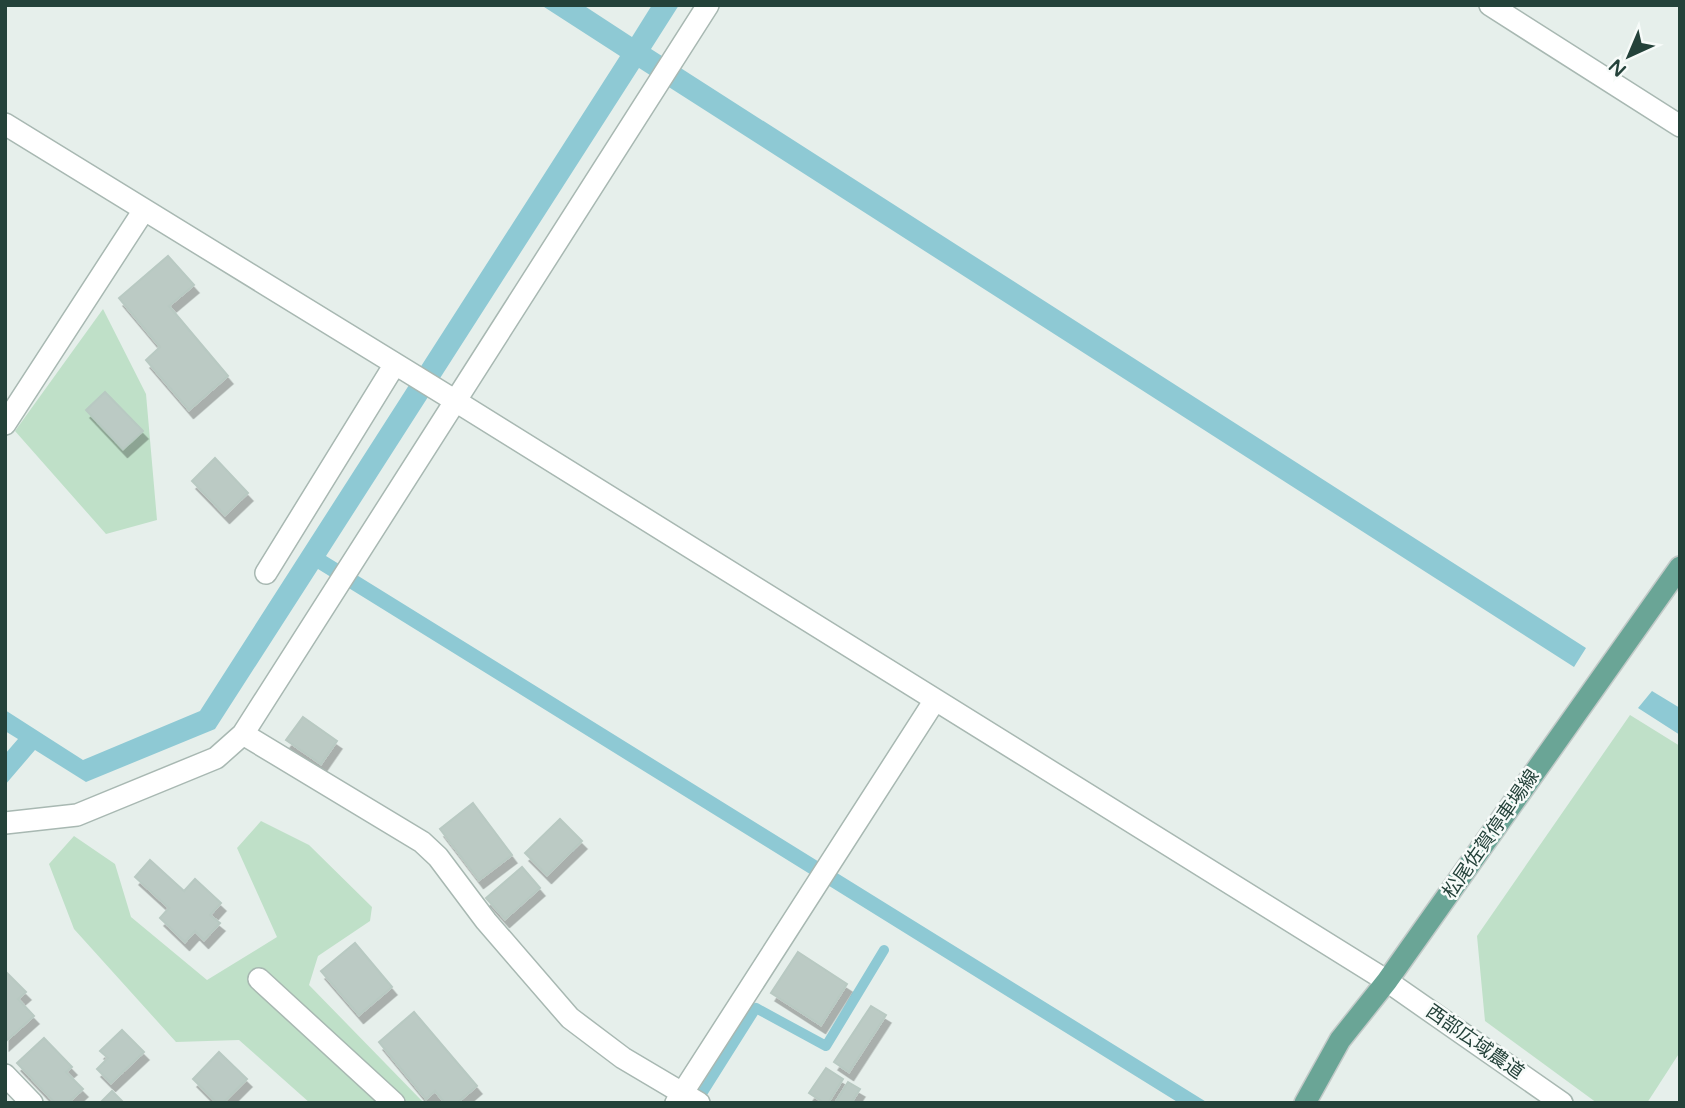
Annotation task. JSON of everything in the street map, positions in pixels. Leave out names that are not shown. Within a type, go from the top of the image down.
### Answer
[{"type":"main road","name":"松尾佐賀停車場線","points":[[1305,1103],[1340,1040],[1387,981],[1680,567]]},
{"type":"street","points":[[5,824],[77,815],[216,758],[243,734],[351,563],[447,396],[708,5]]},
{"type":"street","points":[[1490,5],[1680,126]]},
{"type":"street","name":"西部広域農道","points":[[5,124],[1387,981],[1562,1103]]},
{"type":"street","points":[[5,424],[144,210]]},
{"type":"street","points":[[267,573],[402,368]]},
{"type":"street","points":[[243,734],[422,842],[438,857],[486,921],[570,1018],[685,1100],[816,885],[935,700]]},
{"type":"street","points":[[259,979],[394,1103]]},
{"type":"street","points":[[5,1075],[32,1103]]},
{"type":"green space","points":[[103,309],[146,394],[157,520],[106,534],[15,431]]},
{"type":"green space","points":[[1630,715],[1680,746],[1680,1052],[1647,1103],[1597,1103],[1485,1021],[1477,936]]},
{"type":"green space","points":[[261,821],[309,845],[372,907],[370,921],[318,956],[309,985],[424,1103],[310,1103],[239,1040],[176,1042],[74,929],[49,864],[74,836],[115,864],[131,917],[207,980],[277,937],[237,848]]},
{"type":"water","points":[[541,5],[583,5],[632,37],[652,5],[679,5],[651,49],[1586,648],[1574,667],[639,68],[326,556],[1208,1103],[1179,1103],[318,569],[215,729],[86,782],[35,750],[5,785],[5,754],[18,739],[5,731],[5,710],[83,760],[200,711],[620,56]]},
{"type":"water","points":[[1652,691],[1680,708],[1680,735],[1638,708]]},
{"type":"building","points":[[168,256],[194,285],[169,306],[228,376],[189,410],[146,360],[160,347],[119,298]]},
{"type":"building","points":[[105,392],[143,431],[123,449],[86,410]]},
{"type":"building","points":[[215,458],[248,493],[225,515],[192,481]]},
{"type":"building","points":[[303,717],[337,741],[321,764],[286,740]]},
{"type":"building","points":[[473,803],[512,855],[479,880],[440,829]]},
{"type":"building","points":[[560,819],[582,841],[547,875],[525,853]]},
{"type":"building","points":[[150,860],[184,891],[195,879],[221,903],[210,915],[220,923],[204,940],[195,931],[185,942],[160,918],[169,908],[135,877]]},
{"type":"building","points":[[522,867],[540,888],[505,919],[486,898]]},
{"type":"building","points":[[355,943],[392,987],[359,1015],[321,971]]},
{"type":"building","points":[[798,952],[847,984],[821,1025],[771,993]]},
{"type":"building","points":[[5,971],[26,992],[18,999],[34,1016],[5,1042]]},
{"type":"building","points":[[871,1006],[886,1015],[849,1072],[834,1062]]},
{"type":"building","points":[[414,1012],[477,1086],[457,1103],[445,1103],[435,1091],[426,1099],[379,1042]]},
{"type":"building","points":[[122,1030],[144,1052],[111,1083],[97,1069],[108,1058],[100,1051]]},
{"type":"building","points":[[44,1038],[72,1067],[66,1072],[83,1089],[68,1103],[55,1103],[17,1063]]},
{"type":"building","points":[[219,1052],[247,1079],[223,1103],[217,1103],[193,1079]]},
{"type":"building","points":[[826,1068],[843,1079],[828,1103],[824,1103],[809,1093]]},
{"type":"building","points":[[848,1082],[860,1089],[851,1103],[835,1103]]},
{"type":"building","points":[[112,1091],[124,1103],[100,1103]]},
{"type":"waterway","points":[[703,1092],[756,1008],[826,1046],[884,950]]}]
